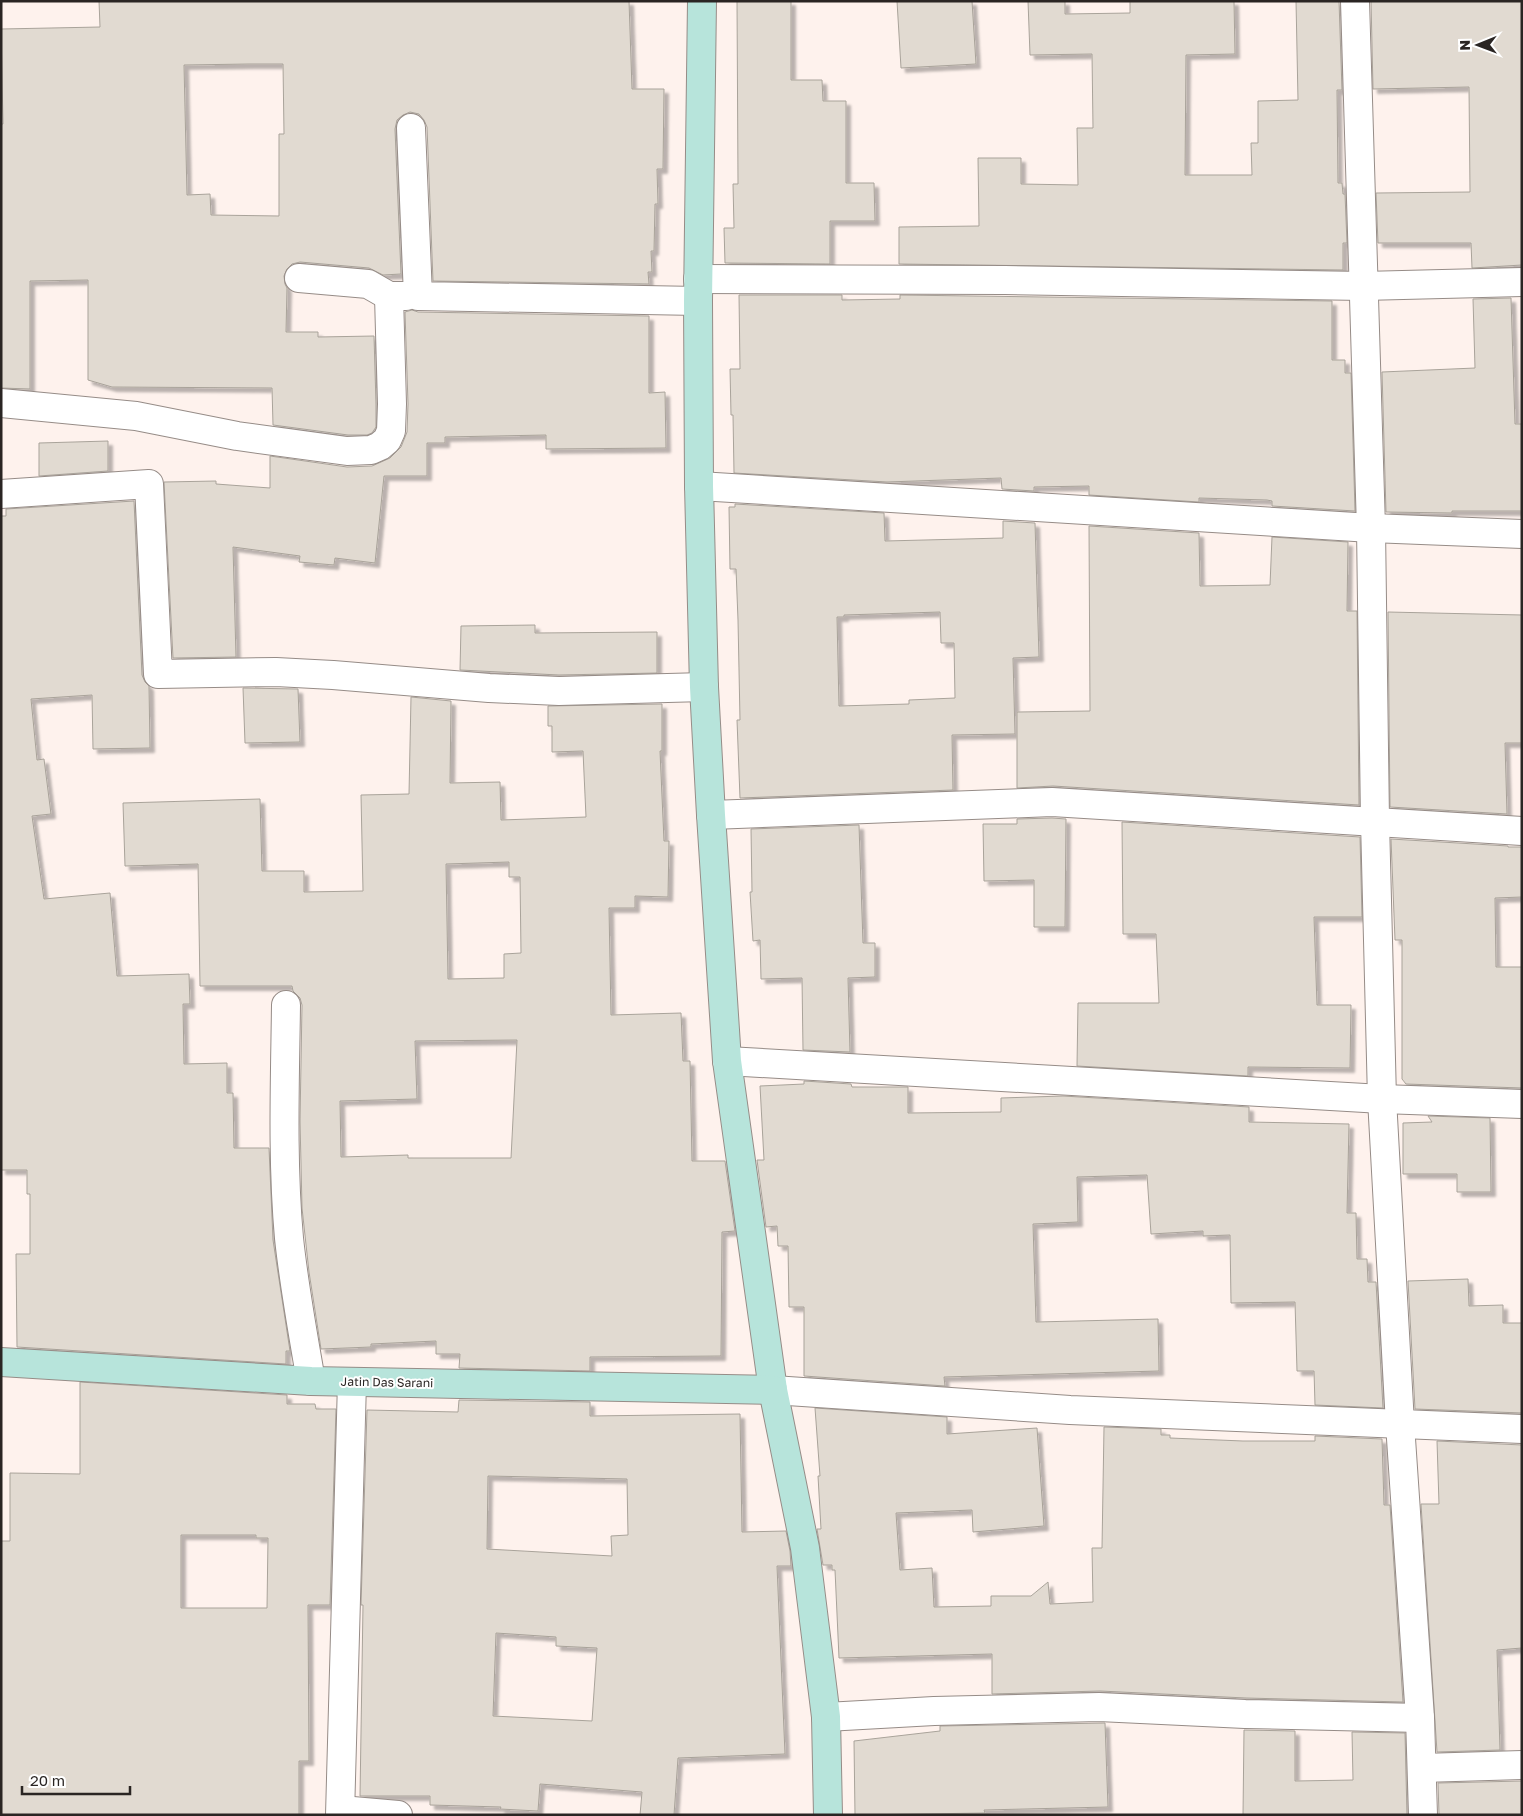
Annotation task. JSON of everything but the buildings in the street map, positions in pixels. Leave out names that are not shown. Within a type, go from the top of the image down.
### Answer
[{"type":"street","points":[[702,1],[698,290],[699,486],[704,687],[727,1061],[773,1390],[805,1548],[826,1717],[828,1815]]},
{"type":"street","points":[[1354,1],[1371,528],[1374,821],[1382,1098],[1400,1424],[1420,1718],[1423,1815]]},
{"type":"street","points":[[411,128],[418,296]]},
{"type":"street","points":[[299,278],[368,284],[389,296],[698,290],[995,280],[1363,286],[1522,282]]},
{"type":"street","points":[[1,403],[70,408],[136,416],[238,436],[347,451],[371,450],[387,440],[391,431],[389,296]]},
{"type":"street","points":[[1,494],[149,484],[158,674],[276,672],[489,688],[559,691],[704,687]]},
{"type":"street","points":[[699,486],[1371,528],[1522,534]]},
{"type":"street","points":[[711,815],[1052,802],[1522,831]]},
{"type":"street","points":[[286,1005],[285,1161],[289,1238],[299,1313],[312,1381]]},
{"type":"street","points":[[727,1061],[1382,1098],[1522,1104]]},
{"type":"street","name":"Jatin Das Sarani","points":[[1,1362],[312,1381],[773,1390]]},
{"type":"street","points":[[352,1382],[340,1812],[398,1815]]},
{"type":"street","points":[[773,1390],[1070,1410],[1522,1429]]},
{"type":"street","points":[[826,1717],[934,1711],[1099,1707],[1245,1714],[1420,1718]]},
{"type":"street","points":[[1422,1768],[1522,1764]]}]
